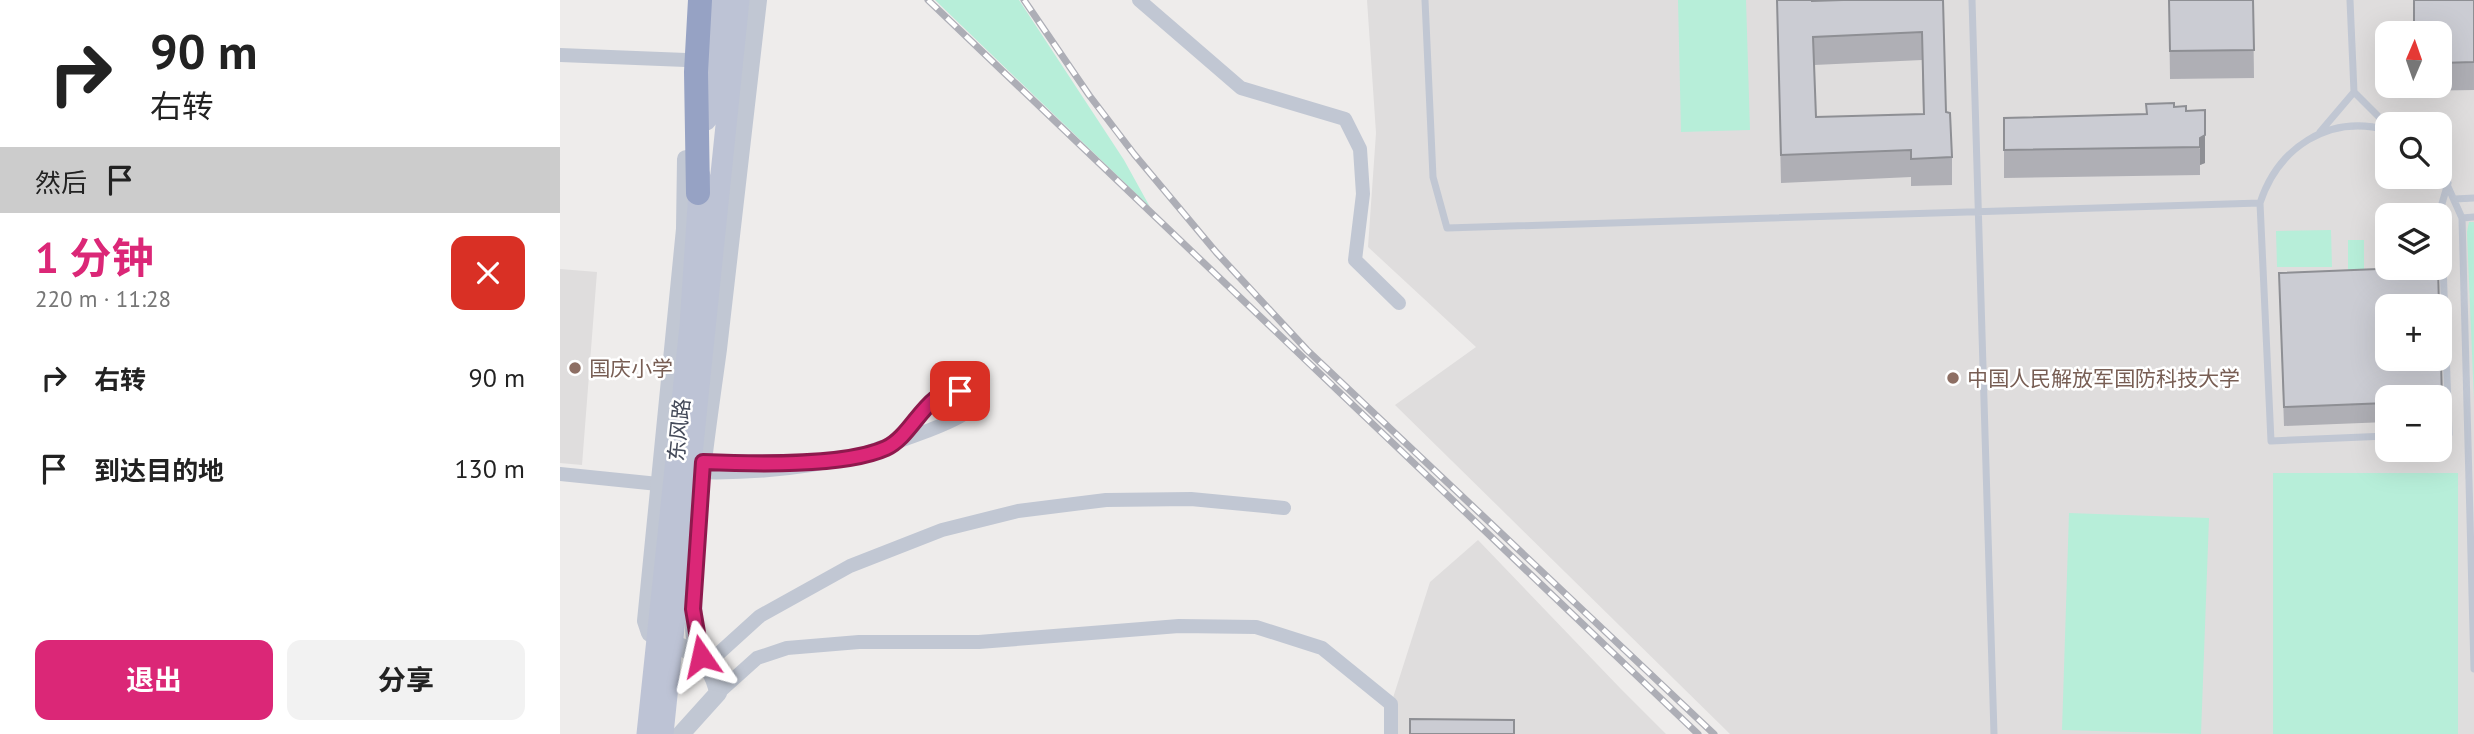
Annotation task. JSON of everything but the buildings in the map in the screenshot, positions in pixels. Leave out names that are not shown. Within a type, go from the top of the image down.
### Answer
[{"type":"highway","points":[[700,0],[696,72],[710,190]]},
{"type":"main road","name":"东风路","points":[[663,734],[686,475],[690,326],[710,190],[719,0]]},
{"type":"main road","points":[[710,190],[728,131],[739,0]]},
{"type":"main road","name":"东风路","points":[[647,734],[686,475]]},
{"type":"street","points":[[691,0],[686,60],[686,475],[693,609],[704,660],[716,681],[718,693]]},
{"type":"street","points":[[728,131],[741,46],[746,28],[760,0]]},
{"type":"street","points":[[704,660],[650,633],[646,621],[686,475],[760,0]]},
{"type":"street","points":[[1139,0],[1241,88],[1345,119],[1360,149],[1363,194],[1355,260],[1399,303]]},
{"type":"street","points":[[560,55],[686,60]]},
{"type":"street","points":[[560,474],[686,475],[824,464],[855,456],[889,446],[907,432],[936,398],[949,390],[960,391],[969,399],[968,411],[961,418],[935,426],[855,456]]},
{"type":"street","points":[[704,660],[760,616],[850,566],[942,530],[1018,511],[1106,500],[1191,499],[1284,508]]},
{"type":"street","points":[[681,734],[718,693],[757,658],[787,648],[859,642],[979,642],[1179,626],[1256,627],[1322,648],[1391,704],[1391,734]]},
{"type":"lane","points":[[1426,0],[1433,177],[1447,228],[2260,203]]},
{"type":"lane","points":[[1972,0],[1994,734]]},
{"type":"lane","points":[[2350,0],[2354,92],[2375,115]]},
{"type":"lane","points":[[2320,133],[2354,92]]},
{"type":"lane","points":[[2375,127],[2357,125],[2320,133],[2303,142],[2282,160],[2266,184],[2260,203],[2271,441],[2375,437]]},
{"type":"lane","points":[[2446,189],[2441,207],[2447,385]]},
{"type":"lane","points":[[2451,189],[2462,218],[2474,669]]},
{"type":"lane","points":[[2455,199],[2474,198]]},
{"type":"lane","points":[[2462,218],[2474,217]]},
{"type":"shaded area","name":"中国人民解放军国防科技大学","points":[[1367,0],[2474,0],[2474,734],[1730,734],[1395,405],[1476,347],[1368,247],[1376,133]]},
{"type":"shaded area","name":"国庆小学","points":[[560,269],[597,272],[582,465],[560,463]]},
{"type":"shaded area","points":[[1478,540],[1666,734],[1391,734],[1391,704],[1430,582]]},
{"type":"green space","points":[[935,0],[1019,0],[1124,160],[1150,207]]},
{"type":"green space","points":[[1678,0],[1746,0],[1750,130],[1681,132]]},
{"type":"green space","points":[[2469,222],[2474,222],[2474,402],[2467,232]]},
{"type":"green space","points":[[2331,230],[2332,267],[2277,267],[2276,231]]},
{"type":"green space","points":[[2348,240],[2364,240],[2364,270],[2348,270]]},
{"type":"green space","points":[[2273,473],[2458,473],[2458,734],[2273,734]]},
{"type":"green space","points":[[2069,513],[2209,518],[2201,734],[2062,730]]},
{"type":"railway","points":[[928,0],[1698,734]]},
{"type":"railway","points":[[1024,0],[1089,95],[1134,154],[1216,252],[1307,350],[1714,734]]},
{"type":"place","name":"国庆小学","points":[[575,368]]},
{"type":"place","name":"中国人民解放军国防科技大学","points":[[1953,378]]},
{"type":"route","points":[[701,656],[695,634],[693,609],[703,462],[819,460],[874,453],[889,446],[907,432],[936,398],[949,390],[960,391]]}]
